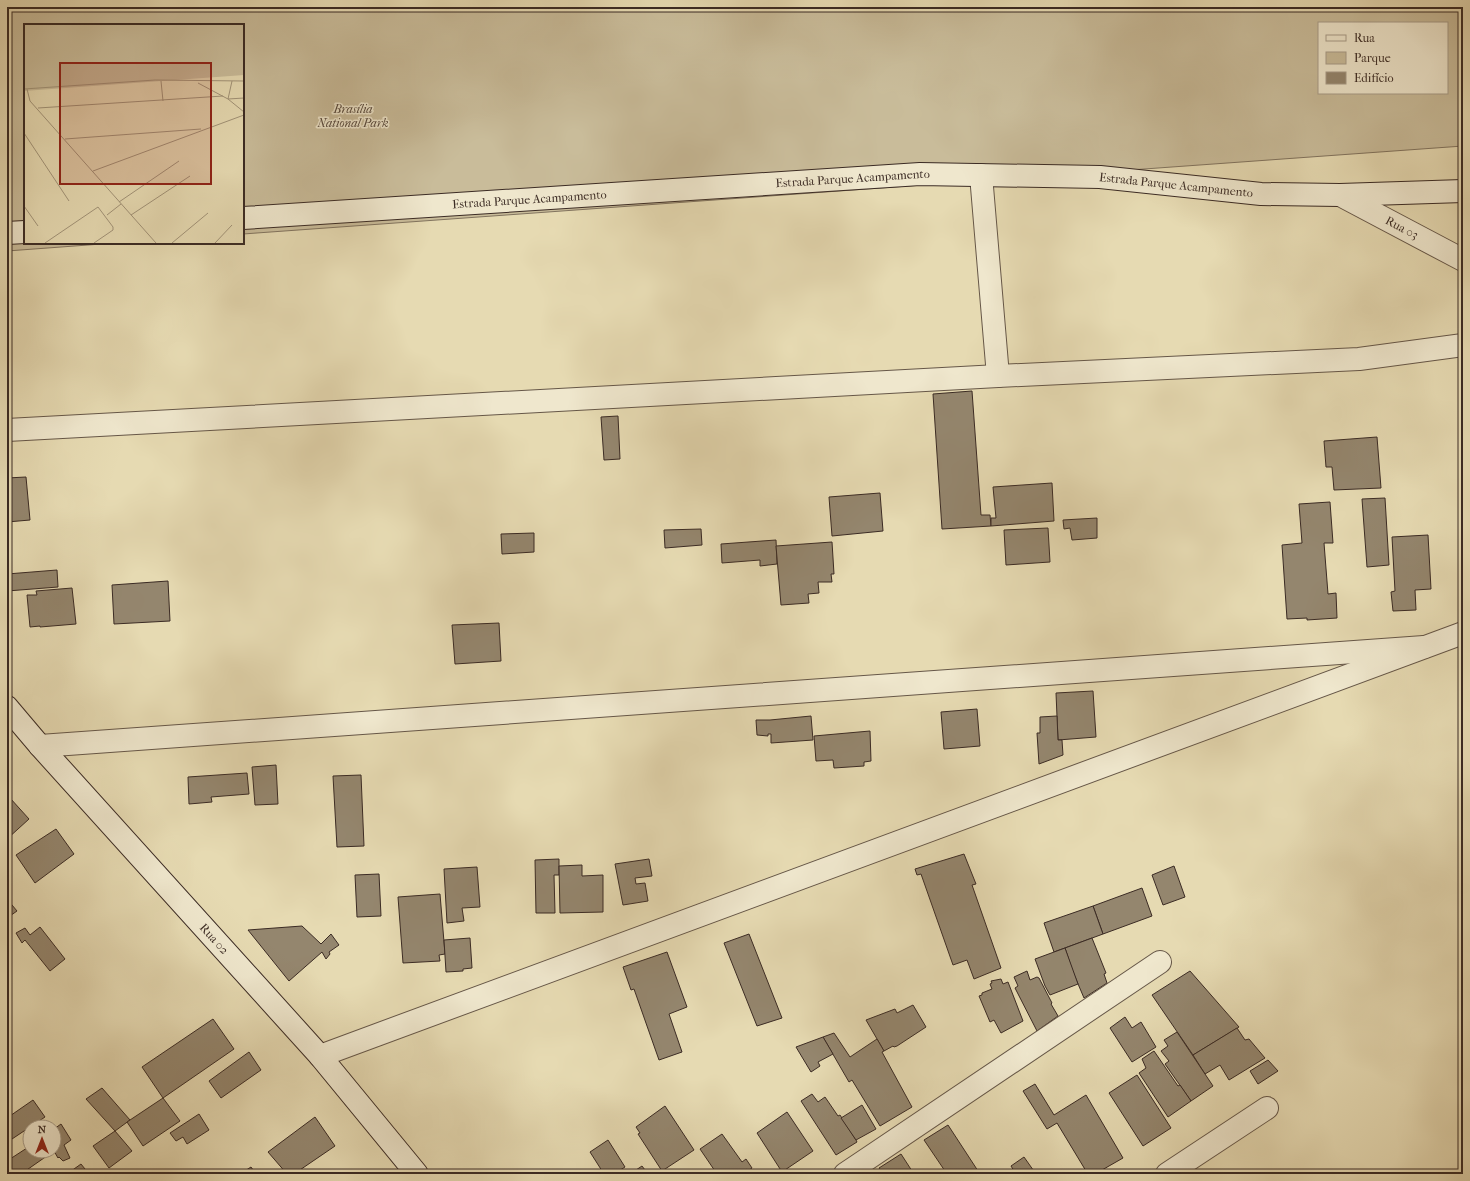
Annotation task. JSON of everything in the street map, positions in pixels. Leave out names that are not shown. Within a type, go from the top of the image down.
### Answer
[{"type":"street","name":"Estrada Parque Acampamento","points":[[244,218],[920,174],[1100,177],[1261,194],[1340,195],[1463,191]]},
{"type":"street","points":[[981,175],[998,376]]},
{"type":"street","name":"Rua 03","points":[[1340,195],[1463,260]]},
{"type":"street","points":[[7,233],[24,232]]},
{"type":"street","points":[[7,430],[998,376],[1359,359],[1463,346]]},
{"type":"street","points":[[320,1056],[1463,632]]},
{"type":"street","points":[[40,746],[1424,647]]},
{"type":"street","name":"Rua 02","points":[[7,707],[40,746],[320,1056],[417,1174]]},
{"type":"street","points":[[845,1174],[1160,962]]},
{"type":"street","points":[[1168,1174],[1267,1108]]},
{"type":"green space","name":"Brasília National Park","points":[[7,7],[1463,7],[1463,146],[244,234],[244,24],[24,24],[24,244],[102,244],[7,251]]},
{"type":"building","points":[[972,391],[981,515],[990,515],[991,526],[942,529],[933,394]]},
{"type":"building","points":[[618,416],[620,459],[604,460],[601,417]]},
{"type":"building","points":[[1377,437],[1381,488],[1334,490],[1332,467],[1326,467],[1324,441]]},
{"type":"building","points":[[26,477],[30,520],[7,522],[7,478]]},
{"type":"building","points":[[1052,483],[1054,521],[991,526],[991,518],[996,518],[993,487]]},
{"type":"building","points":[[880,493],[883,531],[832,536],[829,497]]},
{"type":"building","points":[[1385,498],[1389,565],[1367,567],[1362,499]]},
{"type":"building","points":[[1330,502],[1333,543],[1324,543],[1328,594],[1336,593],[1337,618],[1307,620],[1307,618],[1287,619],[1282,545],[1302,543],[1299,504]]},
{"type":"building","points":[[1097,518],[1097,538],[1072,540],[1070,528],[1064,529],[1063,520]]},
{"type":"building","points":[[1048,528],[1050,562],[1006,565],[1004,530]]},
{"type":"building","points":[[701,529],[702,545],[665,548],[664,530]]},
{"type":"building","points":[[534,533],[534,552],[502,554],[501,534]]},
{"type":"building","points":[[1428,535],[1431,589],[1415,590],[1416,610],[1393,611],[1391,592],[1395,591],[1392,537]]},
{"type":"building","points":[[776,540],[777,564],[760,566],[760,560],[722,563],[721,544]]},
{"type":"building","points":[[832,542],[834,574],[831,574],[832,582],[818,582],[819,593],[808,594],[809,603],[781,605],[776,546]]},
{"type":"building","points":[[57,570],[58,587],[7,591],[7,574]]},
{"type":"building","points":[[168,581],[170,621],[114,624],[112,585]]},
{"type":"building","points":[[72,588],[76,624],[30,627],[27,595],[37,595],[36,591]]},
{"type":"building","points":[[499,623],[501,661],[455,664],[452,625]]},
{"type":"building","points":[[1093,691],[1096,737],[1058,740],[1056,693]]},
{"type":"building","points":[[977,709],[980,746],[944,749],[941,712]]},
{"type":"building","points":[[811,716],[813,740],[771,743],[771,734],[768,734],[768,736],[757,735],[756,720]]},
{"type":"building","points":[[1057,716],[1058,740],[1062,740],[1063,755],[1039,764],[1037,733],[1040,733],[1040,717]]},
{"type":"building","points":[[870,731],[871,761],[864,762],[864,766],[834,768],[833,760],[816,761],[814,736]]},
{"type":"building","points":[[276,765],[278,804],[255,805],[252,767]]},
{"type":"building","points":[[247,773],[249,794],[211,797],[212,802],[189,804],[188,777]]},
{"type":"building","points":[[361,775],[364,846],[337,847],[333,776]]},
{"type":"building","points":[[10,798],[29,819],[7,839],[7,800]]},
{"type":"building","points":[[56,829],[74,854],[35,883],[16,855]]},
{"type":"building","points":[[964,854],[976,884],[972,885],[1001,968],[974,979],[967,960],[953,965],[921,874],[917,875],[915,869]]},
{"type":"building","points":[[559,859],[559,875],[554,875],[555,913],[536,913],[535,860]]},
{"type":"building","points":[[649,859],[652,876],[635,878],[636,884],[645,883],[648,901],[623,905],[615,864]]},
{"type":"building","points":[[582,865],[582,876],[603,875],[603,912],[560,913],[559,866]]},
{"type":"building","points":[[1174,866],[1185,897],[1163,905],[1152,875]]},
{"type":"building","points":[[477,867],[480,907],[462,908],[464,921],[447,923],[444,869]]},
{"type":"building","points":[[379,874],[381,916],[357,917],[355,875]]},
{"type":"building","points":[[1142,888],[1152,916],[1103,934],[1093,906]]},
{"type":"building","points":[[440,894],[445,954],[439,955],[440,961],[403,963],[398,897]]},
{"type":"building","points":[[7,899],[17,911],[7,918]]},
{"type":"building","points":[[1093,906],[1103,934],[1054,952],[1044,923]]},
{"type":"building","points":[[302,926],[321,944],[331,934],[339,945],[329,952],[330,954],[326,959],[322,952],[289,981],[248,930]]},
{"type":"building","points":[[40,927],[65,959],[50,971],[25,940],[22,943],[16,933],[25,928],[30,935]]},
{"type":"building","points":[[749,934],[782,1018],[757,1026],[724,943]]},
{"type":"building","points":[[470,938],[472,968],[463,969],[463,971],[446,972],[444,940]]},
{"type":"building","points":[[1092,938],[1106,973],[1104,974],[1107,983],[1084,998],[1065,948]]},
{"type":"building","points":[[1065,948],[1078,984],[1050,995],[1035,959]]},
{"type":"building","points":[[667,952],[687,1007],[669,1014],[682,1052],[659,1060],[634,989],[631,990],[623,967]]},
{"type":"building","points":[[1027,971],[1030,980],[1037,977],[1039,978],[1058,1016],[1037,1031],[1015,988],[1018,986],[1014,977]]},
{"type":"building","points":[[1190,971],[1239,1027],[1193,1055],[1152,995]]},
{"type":"building","points":[[1001,979],[1003,984],[1008,982],[1023,1021],[1001,1033],[994,1020],[990,1022],[979,996],[982,995],[982,993],[992,989],[990,984],[992,983],[991,981]]},
{"type":"building","points":[[913,1005],[926,1027],[897,1046],[893,1046],[884,1051],[866,1020],[895,1009],[897,1013]]},
{"type":"building","points":[[1125,1017],[1132,1028],[1141,1022],[1156,1047],[1132,1062],[1110,1028]]},
{"type":"building","points":[[213,1019],[234,1049],[163,1098],[142,1067]]},
{"type":"building","points":[[1237,1028],[1245,1040],[1249,1039],[1265,1058],[1229,1080],[1220,1065],[1205,1074],[1193,1055]]},
{"type":"building","points":[[1177,1032],[1213,1086],[1191,1101],[1165,1064],[1169,1061],[1161,1051],[1168,1046],[1164,1040]]},
{"type":"building","points":[[834,1033],[850,1057],[877,1039],[884,1051],[882,1052],[912,1107],[880,1126],[852,1080],[849,1082],[823,1037]]},
{"type":"building","points":[[823,1037],[833,1054],[818,1062],[820,1066],[811,1072],[796,1047]]},
{"type":"building","points":[[1154,1051],[1178,1086],[1180,1085],[1191,1101],[1168,1117],[1139,1073],[1146,1068],[1142,1059]]},
{"type":"building","points":[[249,1052],[261,1070],[221,1098],[209,1081]]},
{"type":"building","points":[[1268,1060],[1278,1071],[1258,1084],[1250,1071]]},
{"type":"building","points":[[1137,1075],[1171,1128],[1143,1146],[1109,1093]]},
{"type":"building","points":[[1035,1084],[1054,1115],[1086,1095],[1123,1158],[1095,1174],[1089,1174],[1057,1123],[1047,1129],[1023,1091]]},
{"type":"building","points":[[102,1088],[130,1120],[115,1131],[86,1099]]},
{"type":"building","points":[[812,1094],[818,1102],[825,1097],[838,1116],[840,1115],[857,1142],[836,1155],[801,1101]]},
{"type":"building","points":[[163,1098],[180,1121],[143,1146],[127,1122]]},
{"type":"building","points":[[33,1100],[45,1117],[42,1119],[22,1119],[22,1132],[9,1141],[7,1138],[7,1118]]},
{"type":"building","points":[[862,1105],[876,1129],[856,1140],[841,1118]]},
{"type":"building","points":[[665,1106],[694,1150],[662,1171],[638,1134],[640,1133],[636,1127]]},
{"type":"building","points":[[787,1112],[813,1151],[782,1172],[757,1133]]},
{"type":"building","points":[[199,1114],[209,1130],[187,1144],[183,1137],[176,1141],[170,1133]]},
{"type":"building","points":[[315,1117],[335,1146],[294,1174],[287,1174],[268,1152]]},
{"type":"building","points":[[948,1125],[980,1174],[947,1174],[924,1140]]},
{"type":"building","points":[[62,1126],[71,1140],[64,1145],[70,1158],[63,1161],[61,1159]]},
{"type":"building","points":[[115,1131],[132,1151],[109,1168],[93,1146]]},
{"type":"building","points":[[722,1134],[742,1162],[746,1159],[752,1168],[748,1171],[747,1169],[741,1174],[717,1174],[700,1149]]},
{"type":"building","points":[[608,1140],[625,1167],[614,1174],[604,1174],[590,1152]]},
{"type":"building","points":[[22,1151],[22,1159],[43,1159],[21,1174],[7,1174],[7,1161]]},
{"type":"building","points":[[901,1154],[914,1174],[883,1174],[879,1168]]},
{"type":"building","points":[[1024,1157],[1036,1174],[1016,1174],[1011,1166]]},
{"type":"building","points":[[81,1164],[89,1174],[67,1174]]},
{"type":"building","points":[[642,1166],[648,1174],[630,1174]]},
{"type":"building","points":[[251,1167],[256,1174],[240,1174]]}]
